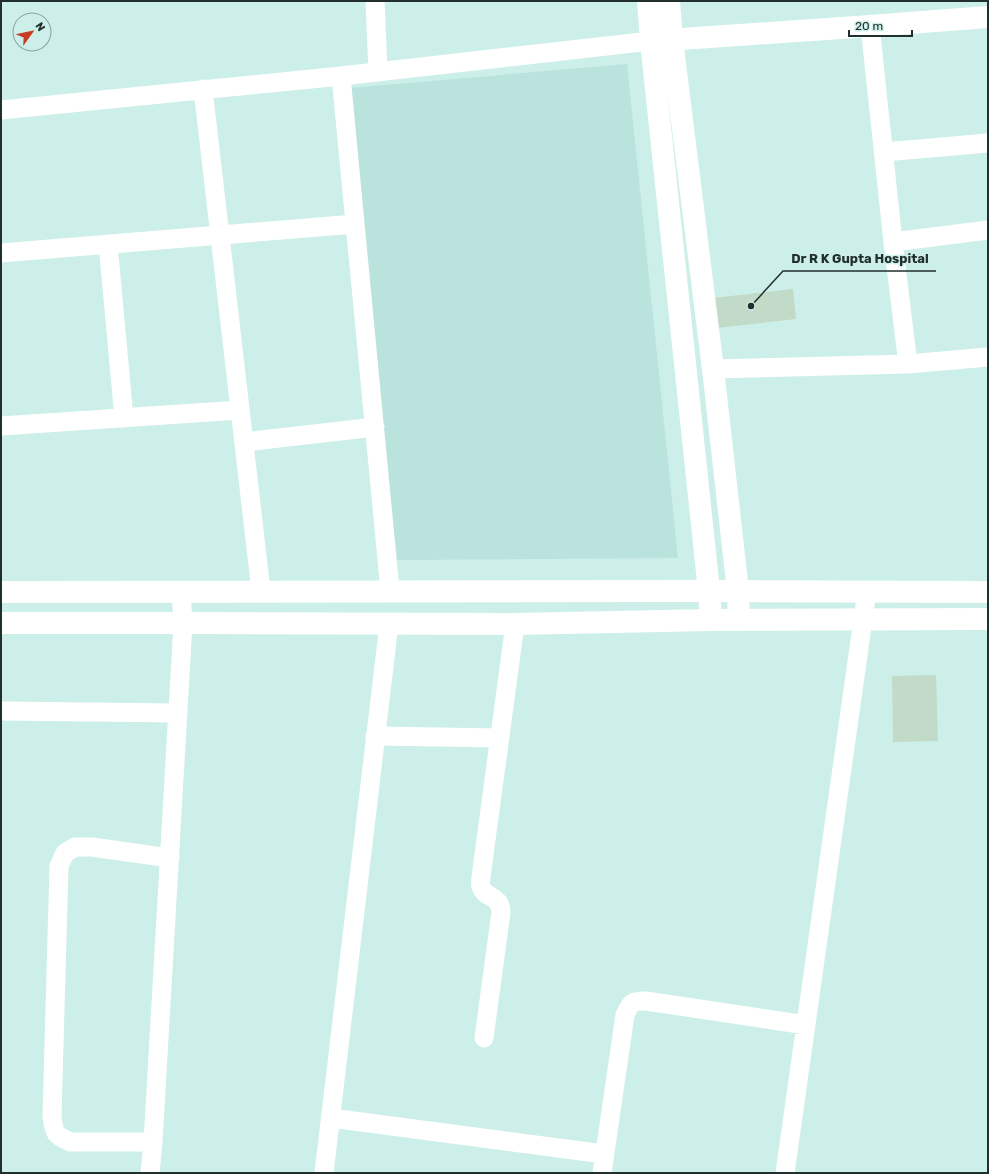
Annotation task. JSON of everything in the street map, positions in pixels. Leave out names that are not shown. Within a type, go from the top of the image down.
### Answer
[{"type":"main road","points":[[648,1],[662,41],[713,369],[738,591],[739,620]]},
{"type":"main road","points":[[669,1],[662,41],[712,620]]},
{"type":"main road","points":[[662,41],[988,17]]},
{"type":"main road","points":[[1,592],[988,592]]},
{"type":"main road","points":[[1,623],[515,624],[712,620],[988,619]]},
{"type":"street","points":[[375,1],[378,72]]},
{"type":"street","points":[[870,26],[893,242],[908,364]]},
{"type":"street","points":[[1,110],[341,76],[662,41]]},
{"type":"street","points":[[341,76],[390,591]]},
{"type":"street","points":[[203,89],[261,591]]},
{"type":"street","points":[[884,152],[988,143]]},
{"type":"street","points":[[1,253],[355,224]]},
{"type":"street","points":[[893,242],[988,230]]},
{"type":"street","points":[[108,244],[124,418]]},
{"type":"street","points":[[713,369],[908,364],[988,357]]},
{"type":"street","points":[[1,426],[240,410]]},
{"type":"street","points":[[244,442],[375,427]]},
{"type":"street","points":[[785,1173],[866,591]]},
{"type":"street","points":[[150,1173],[154,1142],[183,623],[181,592]]},
{"type":"street","points":[[324,1173],[389,624]]},
{"type":"street","points":[[484,1038],[501,905],[496,899],[484,892],[481,886],[481,877],[515,624]]},
{"type":"street","points":[[1,711],[178,712]]},
{"type":"street","points":[[375,736],[500,738]]},
{"type":"street","points":[[154,1142],[72,1142],[61,1138],[54,1129],[52,1116],[59,866],[65,853],[75,847],[92,847],[170,858]]},
{"type":"street","points":[[602,1173],[625,1015],[629,1005],[636,1001],[646,1001],[806,1025]]},
{"type":"street","points":[[331,1118],[604,1154]]},
{"type":"shaded area","points":[[627,64],[678,558],[397,560],[350,88]]},
{"type":"building","points":[[793,289],[796,319],[717,328],[713,298]]},
{"type":"building","points":[[936,675],[938,741],[893,742],[892,676]]},
{"type":"place","name":"Dr R K Gupta Hospital","points":[[751,306]]}]
